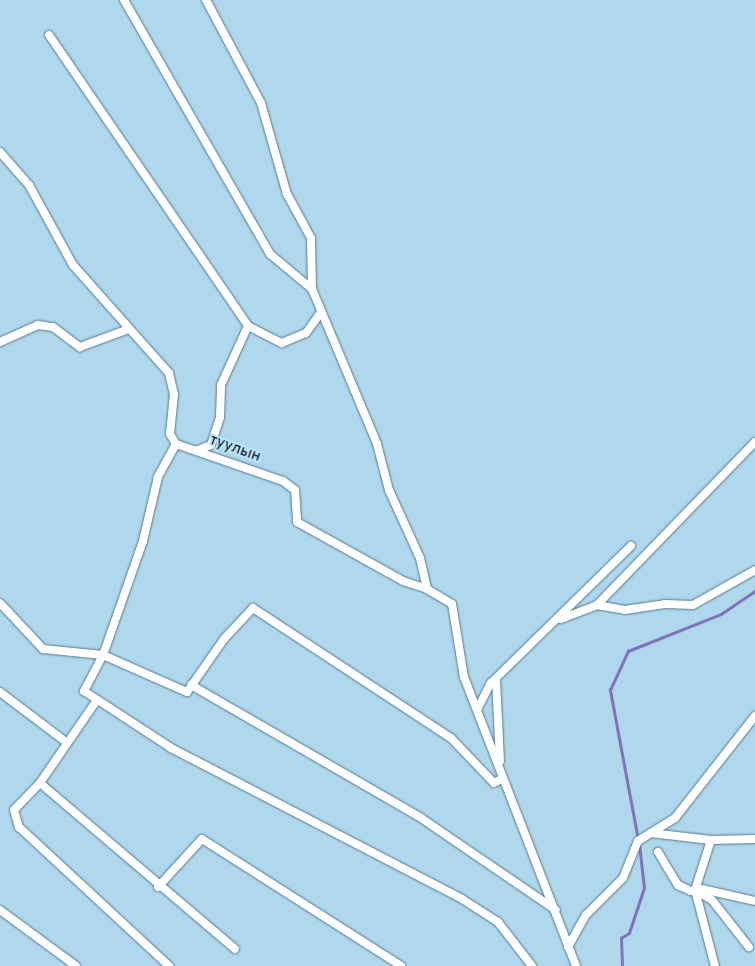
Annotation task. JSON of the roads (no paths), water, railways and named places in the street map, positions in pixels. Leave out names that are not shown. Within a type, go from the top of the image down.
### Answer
[{"type":"street","points":[[124,0],[270,254],[312,289]]},
{"type":"street","points":[[206,0],[260,102],[287,194],[311,238],[312,289],[377,444],[388,490],[420,558],[427,589],[452,604],[464,677],[478,708],[576,966]]},
{"type":"street","points":[[49,35],[248,326],[282,342],[306,334],[321,312]]},
{"type":"street","points":[[0,152],[29,184],[73,265],[169,373],[174,394],[170,434],[176,444],[158,477],[143,541],[103,655],[84,690],[170,748],[462,899],[498,922],[532,966]]},
{"type":"street","points":[[0,342],[38,324],[53,327],[80,347],[129,329]]},
{"type":"street","points":[[197,450],[211,445],[220,417],[221,386],[248,326]]},
{"type":"street","points":[[561,619],[597,605],[755,442]]},
{"type":"street","name":"туулын","points":[[176,444],[283,481],[295,490],[297,522],[403,581],[427,589]]},
{"type":"street","points":[[478,708],[496,679],[561,619],[631,546]]},
{"type":"street","points":[[597,605],[625,610],[665,604],[693,605],[755,570]]},
{"type":"street","points":[[0,603],[43,648],[64,654],[103,655],[187,692],[253,608],[451,738],[494,783],[504,778]]},
{"type":"street","points":[[496,679],[501,718],[500,768]]},
{"type":"street","points":[[191,685],[421,818],[556,910]]},
{"type":"street","points":[[0,692],[66,742]]},
{"type":"street","points":[[97,700],[66,742],[40,783],[14,810],[19,827],[169,966]]},
{"type":"street","points":[[568,947],[586,915],[623,878],[638,841],[675,818],[755,716]]},
{"type":"street","points":[[40,783],[158,887],[235,949]]},
{"type":"street","points":[[651,833],[711,840],[755,838]]},
{"type":"street","points":[[158,887],[202,839],[401,966]]},
{"type":"street","points":[[711,840],[695,890],[715,966]]},
{"type":"street","points":[[658,852],[678,885],[755,901]]},
{"type":"street","points":[[695,890],[712,900],[748,947]]},
{"type":"street","points":[[0,910],[76,966]]},
{"type":"waterway","points":[[638,840],[610,690],[628,651],[721,614],[755,591]]},
{"type":"waterway","points":[[622,966],[621,938],[629,933],[644,888],[639,845]]}]
